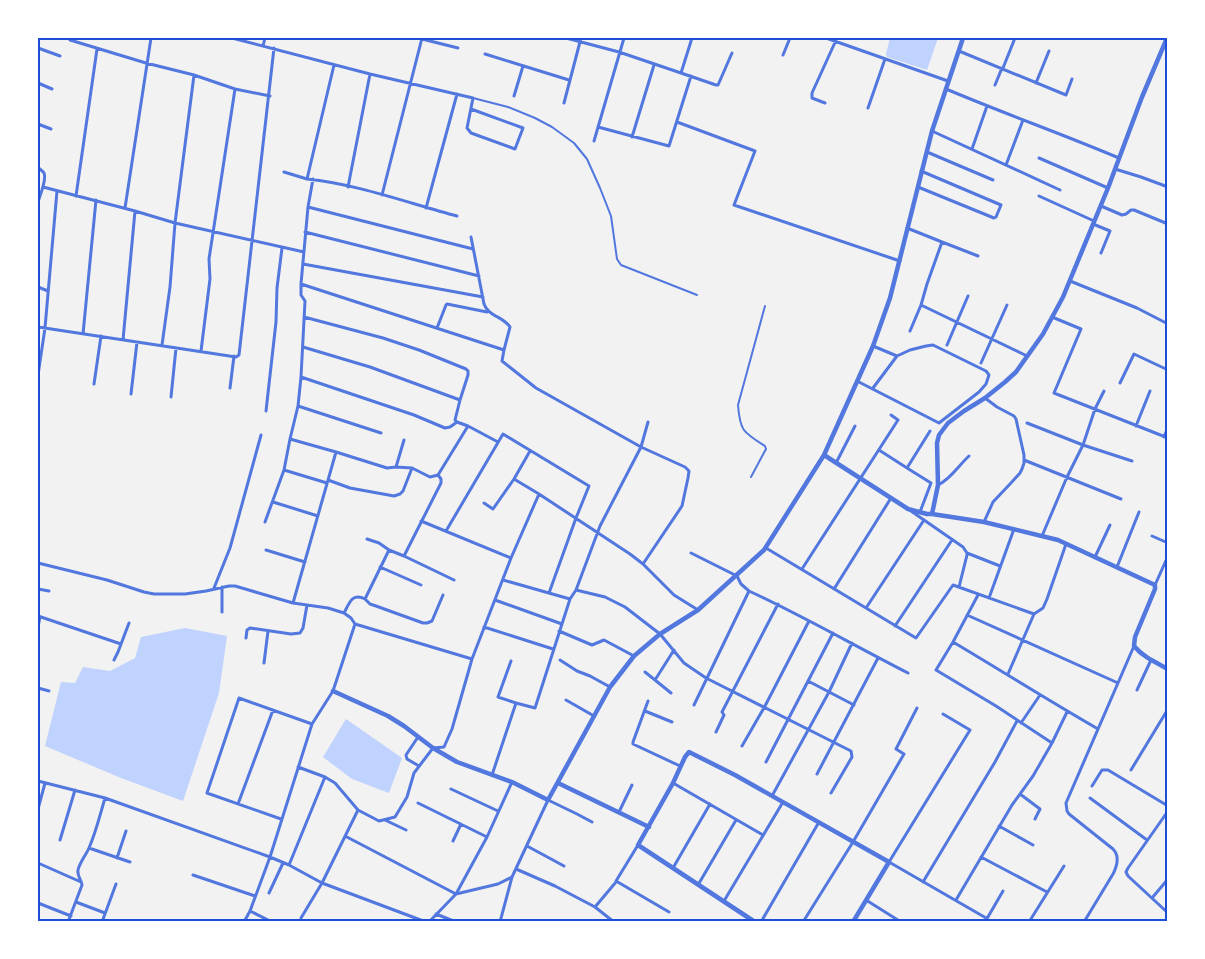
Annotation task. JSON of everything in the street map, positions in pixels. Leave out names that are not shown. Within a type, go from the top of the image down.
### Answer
[{"type":"street","points":[[126,208],[150,38]]},
{"type":"street","points":[[232,38],[370,74],[473,98],[467,128],[471,133],[515,149],[522,128],[471,109]]},
{"type":"street","points":[[264,46],[265,38]]},
{"type":"street","points":[[382,195],[422,38],[458,48]]},
{"type":"street","points":[[566,38],[580,40],[619,52],[716,85],[718,85],[732,53]]},
{"type":"street","points":[[594,141],[624,38]]},
{"type":"street","points":[[681,73],[692,38]]},
{"type":"street","points":[[783,55],[790,38]]},
{"type":"street","points":[[826,38],[836,39],[885,59],[948,81]]},
{"type":"street","points":[[500,922],[512,877],[548,800],[610,686],[634,656],[660,634],[698,610],[766,548],[824,456],[873,346],[890,298],[926,152],[963,38]]},
{"type":"street","points":[[996,85],[1015,38]]},
{"type":"street","points":[[932,514],[938,485],[937,443],[939,435],[948,422],[1006,382],[1016,372],[1043,334],[1063,297],[1101,206],[1166,38]]},
{"type":"street","points":[[825,104],[812,98],[812,93],[836,39]]},
{"type":"street","points":[[70,40],[146,64],[270,96]]},
{"type":"street","points":[[564,103],[580,40]]},
{"type":"street","points":[[38,48],[60,56]]},
{"type":"street","points":[[38,327],[176,348],[239,355],[274,48]]},
{"type":"street","points":[[76,196],[97,49]]},
{"type":"street","points":[[959,51],[1066,94],[1072,79]]},
{"type":"street","points":[[1036,83],[1048,51]]},
{"type":"street","points":[[485,54],[569,80]]},
{"type":"street","points":[[868,108],[885,59]]},
{"type":"street","points":[[307,179],[334,65]]},
{"type":"street","points":[[632,137],[654,65]]},
{"type":"street","points":[[514,96],[523,66]]},
{"type":"street","points":[[348,187],[370,74]]},
{"type":"street","points":[[162,346],[170,287],[175,223],[194,75]]},
{"type":"street","points":[[598,127],[669,146],[692,76]]},
{"type":"street","points":[[38,83],[52,89]]},
{"type":"street","points":[[201,351],[210,279],[209,259],[212,231],[234,88]]},
{"type":"street","points":[[946,88],[1119,158]]},
{"type":"street","points":[[426,208],[457,94]]},
{"type":"street","points":[[972,149],[987,106]]},
{"type":"street","points":[[1006,164],[1023,120]]},
{"type":"street","points":[[677,122],[755,151],[734,205],[900,260]]},
{"type":"street","points":[[38,124],[50,129]]},
{"type":"street","points":[[932,131],[1060,190]]},
{"type":"street","points":[[926,152],[993,180]]},
{"type":"street","points":[[1039,158],[1108,188]]},
{"type":"street","points":[[38,167],[45,176],[38,202]]},
{"type":"street","points":[[1115,169],[1168,187]]},
{"type":"street","points":[[918,187],[994,218],[1000,205],[921,171]]},
{"type":"street","points":[[284,172],[307,179],[382,195],[457,216]]},
{"type":"street","points":[[265,522],[284,470],[298,406],[305,302],[301,295],[301,284],[305,232],[313,179]]},
{"type":"street","points":[[43,188],[135,210],[175,223],[304,252]]},
{"type":"street","points":[[38,375],[45,328],[57,191]]},
{"type":"street","points":[[1039,196],[1110,231],[1101,252]]},
{"type":"street","points":[[83,334],[96,200]]},
{"type":"street","points":[[1101,206],[1122,215],[1134,210],[1168,224]]},
{"type":"street","points":[[308,208],[473,249]]},
{"type":"street","points":[[123,340],[135,210]]},
{"type":"street","points":[[907,228],[978,256]]},
{"type":"street","points":[[305,232],[479,276]]},
{"type":"street","points":[[471,237],[486,310],[510,325],[502,361],[536,388],[640,447],[685,467],[689,471],[682,506],[643,564]]},
{"type":"street","points":[[910,331],[921,305],[942,242]]},
{"type":"street","points":[[266,411],[282,248]]},
{"type":"street","points":[[303,264],[483,298]]},
{"type":"street","points":[[1069,281],[1137,308],[1168,324]]},
{"type":"street","points":[[301,284],[504,350]]},
{"type":"street","points":[[38,287],[48,290]]},
{"type":"street","points":[[947,345],[968,296]]},
{"type":"street","points":[[437,328],[447,304],[490,312]]},
{"type":"street","points":[[921,305],[1027,356]]},
{"type":"street","points":[[981,363],[1007,305]]},
{"type":"street","points":[[304,317],[410,347],[464,368],[468,371],[468,375],[455,420],[457,422]]},
{"type":"street","points":[[1052,317],[1081,329],[1054,393],[1166,437],[1168,427]]},
{"type":"street","points":[[94,384],[101,336]]},
{"type":"street","points":[[131,394],[137,342]]},
{"type":"street","points":[[857,381],[939,423],[986,384],[989,376],[986,371],[933,345],[910,350],[898,356],[873,388]]},
{"type":"street","points":[[873,346],[898,356]]},
{"type":"street","points":[[303,347],[370,367],[460,400]]},
{"type":"street","points":[[171,398],[176,348]]},
{"type":"street","points":[[1120,383],[1134,354],[1168,370]]},
{"type":"street","points":[[230,388],[235,356]]},
{"type":"street","points":[[301,377],[414,415],[445,428],[457,422]]},
{"type":"street","points":[[1042,536],[1083,445],[1104,391]]},
{"type":"street","points":[[1136,426],[1150,391]]},
{"type":"street","points":[[984,522],[992,502],[1020,473],[1024,463],[1018,426],[1014,416],[985,398]]},
{"type":"street","points":[[298,406],[381,432]]},
{"type":"street","points":[[802,569],[898,420],[891,415]]},
{"type":"street","points":[[457,422],[498,442]]},
{"type":"street","points":[[511,661],[498,697],[535,708],[570,599],[576,590],[597,533],[640,447],[648,422]]},
{"type":"street","points":[[1027,423],[1083,445],[1132,461]]},
{"type":"street","points":[[290,439],[387,468],[412,468],[430,476],[438,474],[468,426]]},
{"type":"street","points":[[836,463],[855,426]]},
{"type":"street","points":[[907,468],[930,430]]},
{"type":"street","points":[[446,531],[503,434],[589,486],[549,593]]},
{"type":"street","points":[[213,589],[230,548],[261,435]]},
{"type":"street","points":[[396,467],[404,440]]},
{"type":"street","points":[[879,450],[931,483],[920,513]]},
{"type":"street","points":[[484,503],[493,509],[514,479],[530,451]]},
{"type":"street","points":[[293,603],[336,452]]},
{"type":"street","points":[[824,456],[908,509],[962,547],[967,553],[1000,566]]},
{"type":"street","points":[[938,485],[948,479],[969,456]]},
{"type":"street","points":[[1024,460],[1121,499]]},
{"type":"street","points":[[284,470],[350,488],[394,496],[403,491],[412,468]]},
{"type":"street","points":[[404,556],[441,483],[441,478],[438,474]]},
{"type":"street","points":[[514,479],[630,554],[643,564],[674,595],[698,610]]},
{"type":"street","points":[[298,767],[325,777],[335,784],[358,810],[373,819],[379,821],[395,817],[407,797],[414,773],[433,748],[444,747],[452,729],[472,659],[484,627],[539,494]]},
{"type":"street","points":[[834,589],[891,498]]},
{"type":"street","points":[[273,502],[318,516]]},
{"type":"street","points":[[908,509],[920,513],[984,522],[1058,540],[1154,585]]},
{"type":"street","points":[[1117,568],[1139,512]]},
{"type":"street","points":[[421,520],[511,558]]},
{"type":"street","points":[[866,608],[924,520]]},
{"type":"street","points":[[1095,558],[1110,525]]},
{"type":"street","points":[[989,598],[1014,529]]},
{"type":"street","points":[[1152,536],[1168,543]]},
{"type":"street","points":[[367,539],[454,580]]},
{"type":"street","points":[[895,626],[952,540]]},
{"type":"street","points":[[1008,674],[1034,614],[1043,608],[1048,599],[1066,544]]},
{"type":"street","points":[[766,548],[916,638],[953,585],[1034,614]]},
{"type":"street","points":[[266,550],[304,562]]},
{"type":"street","points":[[365,599],[389,550]]},
{"type":"street","points":[[691,553],[737,576],[741,584],[749,591],[778,604],[908,673]]},
{"type":"street","points":[[958,587],[967,553]]},
{"type":"street","points":[[1084,922],[1113,874],[1117,859],[1116,851],[1069,814],[1066,808],[1068,798],[1134,646],[1135,637],[1155,589],[1154,585],[1168,556]]},
{"type":"street","points":[[38,563],[154,594],[185,594],[235,586],[293,603],[328,608],[352,618],[355,624],[333,691],[312,724],[270,857],[244,922]]},
{"type":"street","points":[[380,567],[421,585]]},
{"type":"street","points":[[503,580],[570,599]]},
{"type":"street","points":[[222,587],[222,612]]},
{"type":"street","points":[[38,589],[49,591]]},
{"type":"street","points":[[576,590],[605,597],[625,607],[660,634],[684,663],[706,678],[765,706],[851,751],[852,755],[832,793]]},
{"type":"street","points":[[694,705],[749,591]]},
{"type":"street","points":[[344,614],[351,600],[360,596],[376,606],[427,623],[432,621],[443,595]]},
{"type":"street","points":[[978,595],[936,670],[1052,742]]},
{"type":"street","points":[[495,600],[562,624]]},
{"type":"street","points":[[716,732],[724,716],[722,712],[778,604]]},
{"type":"street","points":[[246,638],[248,628],[291,634],[300,632],[304,628],[307,605]]},
{"type":"street","points":[[967,615],[1118,683]]},
{"type":"street","points":[[38,627],[39,616],[121,644]]},
{"type":"street","points":[[742,746],[809,621]]},
{"type":"street","points":[[114,660],[129,623]]},
{"type":"street","points":[[355,624],[472,659]]},
{"type":"street","points":[[484,627],[553,649]]},
{"type":"street","points":[[264,663],[268,631]]},
{"type":"street","points":[[559,631],[592,644],[604,640],[634,656]]},
{"type":"street","points":[[766,762],[832,633]]},
{"type":"street","points":[[953,642],[1098,729]]},
{"type":"street","points":[[772,796],[809,729],[852,643]]},
{"type":"street","points":[[1134,646],[1151,660],[1168,668]]},
{"type":"street","points":[[656,680],[674,650]]},
{"type":"street","points":[[817,774],[878,658]]},
{"type":"street","points":[[560,660],[577,671],[610,686]]},
{"type":"street","points":[[1137,690],[1151,660]]},
{"type":"street","points":[[645,672],[671,693]]},
{"type":"street","points":[[808,681],[854,705]]},
{"type":"street","points":[[38,688],[49,692]]},
{"type":"street","points":[[333,691],[388,716],[433,748],[457,762],[512,782],[592,822]]},
{"type":"street","points":[[923,882],[1019,722],[1040,695]]},
{"type":"street","points":[[281,819],[207,793],[239,698],[312,724]]},
{"type":"street","points":[[566,700],[594,716]]},
{"type":"street","points":[[648,701],[633,744],[680,766]]},
{"type":"street","points":[[492,775],[516,703]]},
{"type":"street","points":[[803,922],[904,754],[896,749],[917,708]]},
{"type":"street","points":[[1131,770],[1168,709]]},
{"type":"street","points":[[238,804],[273,710]]},
{"type":"street","points":[[645,711],[672,722]]},
{"type":"street","points":[[956,900],[1012,805],[1034,776],[1067,712]]},
{"type":"street","points":[[853,922],[970,730],[943,714]]},
{"type":"street","points":[[418,737],[406,758],[419,766]]},
{"type":"street","points":[[595,907],[616,881],[649,827],[689,752],[735,775],[956,900],[986,920],[993,922]]},
{"type":"street","points":[[1092,786],[1102,770],[1105,769],[1168,806]]},
{"type":"street","points":[[289,865],[325,777]]},
{"type":"street","points":[[38,780],[105,798],[270,857],[322,883],[427,922],[456,894],[487,837],[512,782]]},
{"type":"street","points":[[38,808],[45,783]]},
{"type":"street","points":[[558,783],[649,827]]},
{"type":"street","points":[[673,783],[763,835]]},
{"type":"street","points":[[619,812],[632,785]]},
{"type":"street","points":[[451,789],[498,811]]},
{"type":"street","points":[[60,840],[75,790]]},
{"type":"street","points":[[1020,794],[1040,809],[1035,819]]},
{"type":"street","points":[[82,882],[78,877],[79,865],[89,848],[105,798]]},
{"type":"street","points":[[1090,798],[1148,840]]},
{"type":"street","points":[[724,901],[783,802]]},
{"type":"street","points":[[418,803],[487,837]]},
{"type":"street","points":[[673,868],[710,804]]},
{"type":"street","points":[[301,918],[322,883],[358,810]]},
{"type":"street","points":[[1168,811],[1126,872],[1128,876],[1168,912]]},
{"type":"street","points":[[385,820],[406,830]]},
{"type":"street","points":[[698,885],[736,820]]},
{"type":"street","points":[[761,922],[819,822]]},
{"type":"street","points":[[453,841],[461,824]]},
{"type":"street","points":[[999,826],[1033,845]]},
{"type":"street","points":[[117,858],[126,831]]},
{"type":"street","points":[[345,836],[456,894],[498,884],[512,877]]},
{"type":"street","points":[[638,845],[755,922]]},
{"type":"street","points":[[527,846],[564,866]]},
{"type":"street","points":[[89,848],[130,862]]},
{"type":"street","points":[[981,857],[1047,892]]},
{"type":"street","points":[[269,893],[283,862]]},
{"type":"street","points":[[38,863],[82,882]]},
{"type":"street","points":[[1029,922],[1064,866]]},
{"type":"street","points":[[516,869],[555,886],[595,907],[614,922]]},
{"type":"street","points":[[193,875],[255,896]]},
{"type":"street","points":[[1152,898],[1168,879]]},
{"type":"street","points":[[616,881],[669,912]]},
{"type":"street","points":[[68,922],[82,882]]},
{"type":"street","points":[[102,922],[116,884]]},
{"type":"street","points":[[986,920],[1003,891]]},
{"type":"street","points":[[866,900],[901,922]]},
{"type":"street","points":[[76,902],[106,913]]},
{"type":"street","points":[[38,903],[71,916]]},
{"type":"street","points":[[250,911],[272,922]]},
{"type":"street","points":[[436,914],[456,922]]},
{"type":"lane","points":[[473,98],[508,107],[535,118],[552,126],[574,143],[587,159],[611,216],[617,259],[621,266],[697,295]]},
{"type":"lane","points":[[751,477],[765,447],[745,433],[738,416],[738,405],[765,306]]},
{"type":"water","points":[[890,38],[938,38],[927,70],[887,57]]},
{"type":"water","points":[[185,628],[227,636],[219,693],[183,801],[121,778],[45,746],[61,682],[75,683],[83,667],[110,671],[135,658],[141,637]]},
{"type":"water","points":[[346,719],[402,758],[389,793],[352,779],[323,757]]}]
